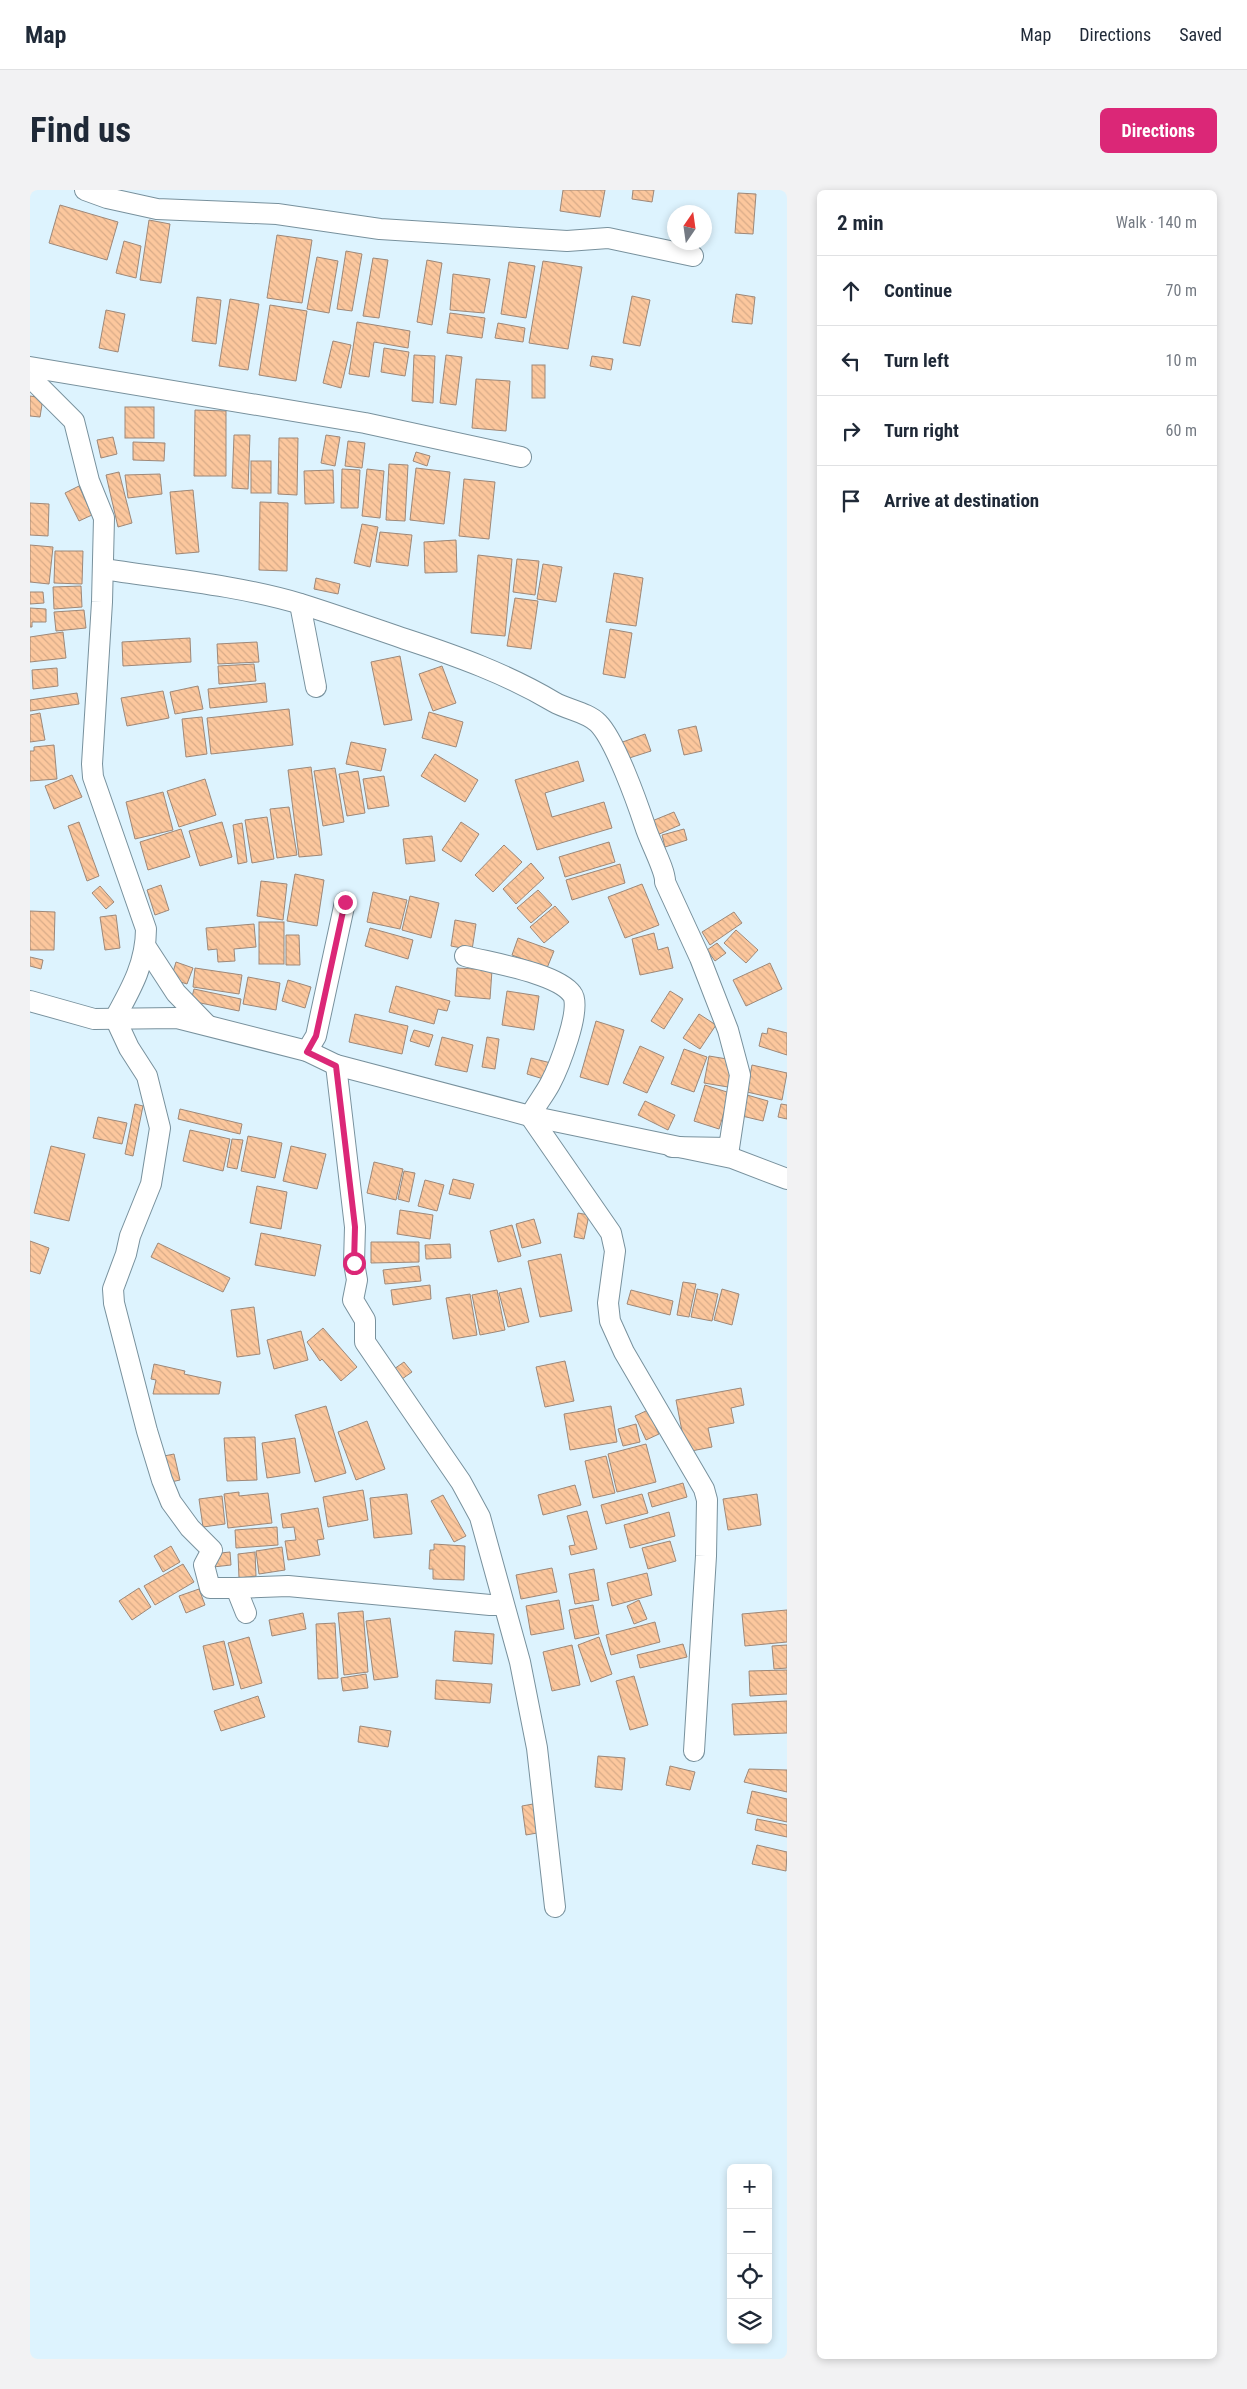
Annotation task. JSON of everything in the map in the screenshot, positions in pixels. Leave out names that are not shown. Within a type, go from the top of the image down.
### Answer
[{"type":"street","points":[[85,190],[107,198],[157,209],[277,214],[380,229],[538,240],[567,241],[608,238],[692,256]]},
{"type":"street","points":[[30,367],[365,423],[522,457]]},
{"type":"street","points":[[30,377],[74,421],[89,481],[104,518],[104,569],[92,764],[93,777],[146,929],[146,947],[139,974],[115,1018]]},
{"type":"street","points":[[104,569],[230,588],[300,604],[477,664],[530,687],[556,703],[584,714],[598,723],[606,734],[632,790],[656,857],[666,873],[665,882],[728,1030],[740,1075],[729,1148],[672,1147]]},
{"type":"street","points":[[300,604],[316,687]]},
{"type":"street","points":[[307,1052],[316,1036],[345,902]]},
{"type":"street","points":[[146,947],[176,994],[208,1026]]},
{"type":"street","points":[[465,956],[551,978],[573,994],[576,1003],[576,1013],[557,1068],[530,1116]]},
{"type":"street","points":[[30,1000],[94,1019],[177,1018],[307,1052],[336,1066],[530,1116],[732,1158],[787,1179]]},
{"type":"street","points":[[115,1018],[129,1048],[147,1076],[160,1128],[151,1184],[130,1236],[126,1254],[113,1289],[115,1309],[147,1431],[171,1502],[190,1528],[212,1550],[204,1565],[210,1588],[288,1586],[503,1605]]},
{"type":"street","points":[[336,1066],[355,1227],[354,1263],[357,1280],[353,1300],[365,1320],[365,1342],[461,1482],[480,1516],[520,1662],[537,1748],[555,1907]]},
{"type":"street","points":[[530,1116],[611,1233],[615,1251],[608,1303],[610,1321],[624,1352],[704,1489],[707,1500],[706,1556],[694,1751]]},
{"type":"street","points":[[236,1588],[246,1613]]},
{"type":"building","points":[[563,190],[605,190],[600,217],[560,211]]},
{"type":"building","points":[[633,190],[654,190],[652,202],[632,199]]},
{"type":"building","points":[[738,193],[756,194],[753,234],[735,233]]},
{"type":"building","points":[[60,205],[118,222],[107,260],[49,243]]},
{"type":"building","points":[[149,220],[170,224],[161,283],[140,280]]},
{"type":"building","points":[[277,235],[312,240],[302,303],[267,298]]},
{"type":"building","points":[[124,241],[141,246],[136,278],[116,273]]},
{"type":"building","points":[[346,251],[362,254],[352,311],[337,309]]},
{"type":"building","points":[[317,257],[338,261],[329,313],[307,309]]},
{"type":"building","points":[[373,258],[388,260],[379,318],[363,316]]},
{"type":"building","points":[[427,260],[442,263],[432,325],[417,322]]},
{"type":"building","points":[[543,261],[582,267],[568,349],[529,343]]},
{"type":"building","points":[[509,262],[535,266],[526,318],[501,314]]},
{"type":"building","points":[[453,274],[490,279],[484,313],[450,310]]},
{"type":"building","points":[[736,294],[755,297],[752,324],[732,322]]},
{"type":"building","points":[[632,296],[650,300],[640,346],[623,343]]},
{"type":"building","points":[[197,297],[221,300],[216,344],[192,341]]},
{"type":"building","points":[[230,299],[259,304],[248,370],[219,366]]},
{"type":"building","points":[[270,305],[307,311],[296,381],[259,375]]},
{"type":"building","points":[[106,310],[125,314],[118,352],[99,348]]},
{"type":"building","points":[[450,313],[485,318],[482,338],[447,333]]},
{"type":"building","points":[[357,322],[410,331],[408,348],[374,342],[369,377],[349,374]]},
{"type":"building","points":[[498,323],[525,328],[523,342],[495,338]]},
{"type":"building","points":[[333,341],[351,345],[341,388],[323,383]]},
{"type":"building","points":[[384,348],[409,352],[405,376],[381,372]]},
{"type":"building","points":[[414,355],[435,356],[433,403],[412,401]]},
{"type":"building","points":[[446,355],[462,357],[456,405],[440,403]]},
{"type":"building","points":[[592,356],[613,359],[611,370],[590,366]]},
{"type":"building","points":[[532,365],[545,365],[545,398],[532,398]]},
{"type":"building","points":[[476,379],[510,381],[506,431],[472,428]]},
{"type":"building","points":[[30,396],[43,398],[40,417],[30,416]]},
{"type":"building","points":[[125,407],[154,407],[154,438],[125,438]]},
{"type":"building","points":[[195,410],[226,411],[226,476],[194,476]]},
{"type":"building","points":[[234,435],[250,435],[248,489],[232,488]]},
{"type":"building","points":[[326,435],[340,437],[335,466],[321,463]]},
{"type":"building","points":[[113,437],[117,454],[101,458],[97,440]]},
{"type":"building","points":[[279,438],[298,438],[297,495],[278,494]]},
{"type":"building","points":[[348,441],[365,443],[362,468],[345,466]]},
{"type":"building","points":[[133,442],[165,443],[164,461],[133,460]]},
{"type":"building","points":[[416,452],[430,456],[427,466],[413,461]]},
{"type":"building","points":[[251,461],[271,461],[271,493],[251,493]]},
{"type":"building","points":[[389,464],[408,465],[405,521],[386,520]]},
{"type":"building","points":[[416,468],[450,472],[444,524],[410,520]]},
{"type":"building","points":[[342,469],[360,470],[358,508],[341,508]]},
{"type":"building","points":[[367,469],[384,471],[380,518],[362,516]]},
{"type":"building","points":[[333,470],[334,503],[305,504],[304,471]]},
{"type":"building","points":[[119,472],[132,523],[118,527],[106,475]]},
{"type":"building","points":[[160,474],[162,494],[128,498],[125,475]]},
{"type":"building","points":[[464,479],[495,482],[489,539],[459,536]]},
{"type":"building","points":[[79,486],[92,515],[79,521],[65,493]]},
{"type":"building","points":[[193,490],[199,552],[176,554],[170,492]]},
{"type":"building","points":[[260,502],[288,503],[287,571],[259,570]]},
{"type":"building","points":[[30,503],[49,504],[48,536],[30,535]]},
{"type":"building","points":[[362,524],[378,527],[370,567],[354,563]]},
{"type":"building","points":[[380,532],[412,535],[408,566],[376,562]]},
{"type":"building","points":[[456,540],[457,572],[425,573],[424,542]]},
{"type":"building","points":[[30,545],[53,547],[49,584],[30,582]]},
{"type":"building","points":[[55,551],[83,551],[82,584],[54,583]]},
{"type":"building","points":[[478,555],[512,559],[505,636],[471,633]]},
{"type":"building","points":[[517,559],[539,561],[535,595],[513,592]]},
{"type":"building","points":[[543,564],[562,567],[556,602],[537,599]]},
{"type":"building","points":[[614,573],[643,578],[636,626],[606,622]]},
{"type":"building","points":[[316,578],[340,584],[338,594],[314,589]]},
{"type":"building","points":[[81,586],[82,607],[54,609],[53,587]]},
{"type":"building","points":[[30,592],[43,592],[44,603],[30,604]]},
{"type":"building","points":[[515,598],[538,601],[531,649],[507,646]]},
{"type":"building","points":[[30,608],[46,609],[46,622],[32,622],[32,627],[30,627]]},
{"type":"building","points":[[84,610],[86,628],[56,631],[54,612]]},
{"type":"building","points":[[610,629],[632,633],[625,678],[603,674]]},
{"type":"building","points":[[63,632],[66,658],[30,662],[30,637]]},
{"type":"building","points":[[190,638],[191,662],[123,666],[122,642]]},
{"type":"building","points":[[257,642],[259,662],[218,664],[217,644]]},
{"type":"building","points":[[400,656],[412,720],[384,725],[371,662]]},
{"type":"building","points":[[254,664],[256,681],[219,684],[218,666]]},
{"type":"building","points":[[442,666],[456,703],[433,711],[419,674]]},
{"type":"building","points":[[57,668],[58,686],[33,689],[32,670]]},
{"type":"building","points":[[265,683],[267,702],[210,708],[208,689]]},
{"type":"building","points":[[198,686],[203,709],[175,714],[170,692]]},
{"type":"building","points":[[163,691],[169,718],[127,726],[121,698]]},
{"type":"building","points":[[77,693],[79,704],[30,711],[30,700]]},
{"type":"building","points":[[289,709],[293,745],[211,754],[207,718]]},
{"type":"building","points":[[429,712],[463,722],[456,747],[422,738]]},
{"type":"building","points":[[40,713],[45,740],[30,742],[30,715]]},
{"type":"building","points":[[202,717],[207,754],[186,757],[182,719]]},
{"type":"building","points":[[696,726],[702,751],[684,755],[678,730]]},
{"type":"building","points":[[645,734],[651,751],[623,760],[617,744]]},
{"type":"building","points":[[351,742],[386,749],[381,771],[346,764]]},
{"type":"building","points":[[54,745],[57,779],[30,781],[30,751],[34,751],[34,747]]},
{"type":"building","points":[[435,754],[478,780],[465,802],[421,776]]},
{"type":"building","points":[[578,761],[584,781],[545,793],[552,817],[604,802],[612,828],[537,850],[515,780]]},
{"type":"building","points":[[311,767],[322,855],[299,857],[288,770]]},
{"type":"building","points":[[335,768],[344,822],[323,826],[314,771]]},
{"type":"building","points":[[358,771],[365,813],[347,816],[339,774]]},
{"type":"building","points":[[72,775],[82,797],[54,809],[45,786]]},
{"type":"building","points":[[384,776],[389,806],[368,809],[363,779]]},
{"type":"building","points":[[205,779],[216,815],[179,827],[167,791]]},
{"type":"building","points":[[163,792],[173,830],[135,839],[126,802]]},
{"type":"building","points":[[289,807],[297,855],[277,858],[270,809]]},
{"type":"building","points":[[674,812],[680,825],[657,835],[652,821]]},
{"type":"building","points":[[267,817],[274,859],[252,863],[245,820]]},
{"type":"building","points":[[79,822],[99,876],[87,881],[68,826]]},
{"type":"building","points":[[222,822],[232,857],[200,866],[189,831]]},
{"type":"building","points":[[461,822],[479,834],[461,862],[442,850]]},
{"type":"building","points":[[242,823],[247,862],[238,864],[233,825]]},
{"type":"building","points":[[181,829],[190,857],[148,870],[140,842]]},
{"type":"building","points":[[684,829],[687,840],[665,847],[662,835]]},
{"type":"building","points":[[432,836],[435,861],[406,864],[403,839]]},
{"type":"building","points":[[609,842],[615,862],[565,877],[559,857]]},
{"type":"building","points":[[504,845],[522,862],[493,892],[475,875]]},
{"type":"building","points":[[531,863],[544,878],[516,904],[503,889]]},
{"type":"building","points":[[620,864],[625,883],[572,900],[566,880]]},
{"type":"building","points":[[295,874],[324,880],[317,926],[287,921]]},
{"type":"building","points":[[261,881],[287,884],[283,920],[257,916]]},
{"type":"building","points":[[642,884],[659,925],[625,938],[608,897]]},
{"type":"building","points":[[161,885],[169,910],[155,915],[147,890]]},
{"type":"building","points":[[100,886],[114,902],[106,909],[92,893]]},
{"type":"building","points":[[538,890],[552,905],[531,923],[517,908]]},
{"type":"building","points":[[373,892],[407,900],[400,929],[367,922]]},
{"type":"building","points":[[410,896],[439,903],[431,938],[402,930]]},
{"type":"building","points":[[555,906],[569,922],[544,943],[530,927]]},
{"type":"building","points":[[30,911],[55,912],[54,950],[30,950]]},
{"type":"building","points":[[734,912],[742,923],[710,945],[702,932]]},
{"type":"building","points":[[116,915],[120,948],[105,950],[100,917]]},
{"type":"building","points":[[455,920],[476,924],[472,950],[451,946]]},
{"type":"building","points":[[259,922],[284,922],[284,964],[259,964]]},
{"type":"building","points":[[254,924],[256,947],[234,949],[235,961],[218,962],[217,949],[208,950],[206,928]]},
{"type":"building","points":[[370,928],[413,940],[408,959],[365,946]]},
{"type":"building","points":[[736,930],[758,950],[746,963],[724,943]]},
{"type":"building","points":[[654,933],[658,950],[668,947],[673,968],[640,975],[632,939]]},
{"type":"building","points":[[286,935],[299,935],[300,965],[286,965]]},
{"type":"building","points":[[518,938],[554,951],[547,968],[512,955]]},
{"type":"building","points":[[717,943],[726,953],[715,961],[707,950]]},
{"type":"building","points":[[30,957],[43,960],[41,969],[30,966]]},
{"type":"building","points":[[176,962],[193,968],[187,984],[171,979]]},
{"type":"building","points":[[770,963],[782,989],[746,1006],[733,980]]},
{"type":"building","points":[[195,968],[242,975],[239,994],[193,987]]},
{"type":"building","points":[[457,968],[492,970],[490,999],[455,996]]},
{"type":"building","points":[[248,977],[280,983],[276,1010],[243,1004]]},
{"type":"building","points":[[288,980],[311,987],[305,1008],[282,1001]]},
{"type":"building","points":[[396,986],[450,1001],[447,1011],[438,1009],[434,1024],[389,1012]]},
{"type":"building","points":[[194,989],[241,999],[239,1011],[191,1001]]},
{"type":"building","points":[[507,991],[539,996],[534,1030],[502,1025]]},
{"type":"building","points":[[670,991],[683,999],[664,1029],[651,1021]]},
{"type":"building","points":[[355,1014],[408,1026],[402,1054],[349,1042]]},
{"type":"building","points":[[699,1014],[716,1025],[700,1049],[683,1038]]},
{"type":"building","points":[[596,1021],[624,1030],[608,1085],[580,1077]]},
{"type":"building","points":[[768,1028],[787,1033],[787,1055],[759,1046],[762,1033],[767,1034]]},
{"type":"building","points":[[414,1030],[433,1035],[429,1047],[410,1041]]},
{"type":"building","points":[[442,1037],[473,1045],[467,1072],[435,1065]]},
{"type":"building","points":[[487,1037],[499,1039],[495,1069],[482,1067]]},
{"type":"building","points":[[640,1046],[664,1057],[647,1093],[623,1083]]},
{"type":"building","points":[[684,1049],[707,1057],[694,1092],[671,1084]]},
{"type":"building","points":[[709,1056],[733,1060],[728,1087],[704,1083]]},
{"type":"building","points":[[531,1058],[551,1063],[547,1080],[527,1074]]},
{"type":"building","points":[[752,1065],[787,1073],[782,1100],[747,1092]]},
{"type":"building","points":[[705,1085],[730,1093],[719,1129],[694,1121]]},
{"type":"building","points":[[747,1095],[768,1101],[763,1121],[742,1116]]},
{"type":"building","points":[[645,1101],[675,1115],[668,1130],[638,1115]]},
{"type":"building","points":[[135,1104],[143,1106],[133,1156],[125,1154]]},
{"type":"building","points":[[781,1104],[787,1105],[787,1119],[778,1117]]},
{"type":"building","points":[[180,1109],[242,1124],[240,1134],[178,1119]]},
{"type":"building","points":[[98,1117],[127,1123],[122,1144],[93,1138]]},
{"type":"building","points":[[190,1130],[230,1139],[223,1171],[183,1161]]},
{"type":"building","points":[[248,1136],[282,1143],[275,1178],[241,1171]]},
{"type":"building","points":[[232,1139],[243,1140],[237,1169],[227,1167]]},
{"type":"building","points":[[51,1146],[85,1154],[69,1221],[34,1213]]},
{"type":"building","points":[[291,1146],[326,1154],[317,1189],[283,1181]]},
{"type":"building","points":[[374,1162],[403,1169],[396,1200],[367,1193]]},
{"type":"building","points":[[404,1171],[415,1173],[409,1202],[398,1199]]},
{"type":"building","points":[[453,1179],[474,1184],[470,1199],[449,1194]]},
{"type":"building","points":[[425,1180],[444,1185],[437,1211],[418,1206]]},
{"type":"building","points":[[257,1186],[287,1192],[281,1229],[250,1223]]},
{"type":"building","points":[[400,1210],[433,1215],[430,1239],[397,1234]]},
{"type":"building","points":[[578,1213],[589,1215],[584,1239],[574,1237]]},
{"type":"building","points":[[534,1219],[541,1243],[522,1248],[516,1224]]},
{"type":"building","points":[[512,1225],[521,1256],[498,1262],[490,1231]]},
{"type":"building","points":[[261,1233],[321,1245],[315,1276],[255,1265]]},
{"type":"building","points":[[30,1241],[49,1248],[40,1274],[30,1271]]},
{"type":"building","points":[[371,1242],[419,1242],[419,1262],[371,1263]]},
{"type":"building","points":[[158,1243],[230,1278],[223,1292],[151,1257]]},
{"type":"building","points":[[450,1244],[451,1258],[426,1259],[425,1245]]},
{"type":"building","points":[[561,1254],[572,1311],[540,1317],[528,1261]]},
{"type":"building","points":[[419,1266],[421,1281],[385,1284],[383,1270]]},
{"type":"building","points":[[683,1282],[696,1284],[689,1317],[677,1315]]},
{"type":"building","points":[[430,1285],[431,1299],[393,1305],[391,1290]]},
{"type":"building","points":[[521,1288],[529,1322],[508,1327],[499,1293]]},
{"type":"building","points":[[697,1289],[718,1294],[712,1321],[691,1317]]},
{"type":"building","points":[[722,1289],[739,1294],[732,1325],[714,1320]]},
{"type":"building","points":[[497,1290],[505,1330],[480,1335],[472,1295]]},
{"type":"building","points":[[631,1290],[673,1301],[670,1315],[627,1304]]},
{"type":"building","points":[[470,1294],[477,1335],[453,1339],[446,1298]]},
{"type":"building","points":[[254,1307],[260,1354],[237,1357],[231,1310]]},
{"type":"building","points":[[323,1328],[357,1367],[341,1381],[322,1359],[320,1361],[307,1342]]},
{"type":"building","points":[[301,1331],[308,1360],[274,1369],[267,1340]]},
{"type":"building","points":[[565,1361],[574,1401],[545,1407],[536,1367]]},
{"type":"building","points":[[404,1362],[412,1372],[402,1379],[394,1369]]},
{"type":"building","points":[[154,1364],[185,1371],[184,1374],[221,1382],[219,1394],[153,1394],[156,1380],[151,1379]]},
{"type":"building","points":[[741,1388],[744,1405],[731,1408],[734,1423],[708,1428],[712,1447],[686,1452],[676,1400]]},
{"type":"building","points":[[326,1406],[346,1473],[315,1482],[295,1415]]},
{"type":"building","points":[[611,1406],[617,1442],[570,1450],[564,1414]]},
{"type":"building","points":[[648,1410],[659,1434],[646,1440],[635,1416]]},
{"type":"building","points":[[367,1421],[385,1469],[356,1480],[338,1432]]},
{"type":"building","points":[[636,1424],[640,1442],[623,1446],[618,1429]]},
{"type":"building","points":[[255,1437],[257,1480],[227,1481],[224,1438]]},
{"type":"building","points":[[295,1438],[300,1473],[267,1478],[262,1443]]},
{"type":"building","points":[[646,1444],[656,1482],[617,1492],[608,1454]]},
{"type":"building","points":[[174,1454],[180,1480],[171,1482],[164,1456]]},
{"type":"building","points":[[606,1456],[615,1493],[593,1498],[585,1461]]},
{"type":"building","points":[[683,1483],[687,1497],[652,1507],[648,1493]]},
{"type":"building","points":[[575,1485],[581,1505],[543,1515],[538,1495]]},
{"type":"building","points":[[363,1490],[368,1520],[328,1527],[323,1497]]},
{"type":"building","points":[[239,1492],[239,1496],[268,1493],[272,1523],[228,1528],[224,1494]]},
{"type":"building","points":[[407,1494],[412,1534],[374,1538],[370,1498]]},
{"type":"building","points":[[642,1494],[648,1513],[606,1524],[601,1505]]},
{"type":"building","points":[[757,1494],[761,1525],[728,1530],[723,1499]]},
{"type":"building","points":[[443,1495],[466,1536],[454,1542],[431,1501]]},
{"type":"building","points":[[222,1496],[225,1524],[203,1527],[199,1499]]},
{"type":"building","points":[[318,1508],[324,1539],[317,1540],[320,1555],[288,1560],[285,1541],[296,1540],[294,1527],[283,1528],[281,1514]]},
{"type":"building","points":[[587,1511],[597,1549],[571,1555],[569,1546],[575,1545],[567,1516]]},
{"type":"building","points":[[669,1512],[675,1536],[630,1548],[624,1525]]},
{"type":"building","points":[[277,1527],[278,1545],[236,1548],[235,1530]]},
{"type":"building","points":[[670,1541],[676,1561],[648,1569],[642,1548]]},
{"type":"building","points":[[434,1544],[465,1546],[464,1580],[433,1579],[433,1569],[429,1569],[430,1550],[434,1550]]},
{"type":"building","points":[[171,1546],[180,1562],[163,1572],[154,1556]]},
{"type":"building","points":[[282,1547],[285,1570],[259,1574],[256,1551]]},
{"type":"building","points":[[230,1552],[231,1565],[213,1567],[211,1554]]},
{"type":"building","points":[[255,1552],[256,1576],[239,1578],[238,1554]]},
{"type":"building","points":[[183,1564],[194,1582],[155,1605],[144,1586]]},
{"type":"building","points":[[552,1568],[557,1592],[521,1599],[516,1575]]},
{"type":"building","points":[[594,1569],[599,1600],[575,1604],[569,1574]]},
{"type":"building","points":[[647,1573],[652,1595],[612,1606],[607,1583]]},
{"type":"building","points":[[139,1588],[151,1607],[132,1620],[119,1601]]},
{"type":"building","points":[[199,1589],[205,1605],[186,1613],[179,1596]]},
{"type":"building","points":[[559,1600],[564,1629],[531,1635],[526,1606]]},
{"type":"building","points":[[639,1600],[647,1619],[634,1624],[627,1606]]},
{"type":"building","points":[[593,1605],[599,1634],[575,1639],[569,1610]]},
{"type":"building","points":[[787,1610],[787,1642],[745,1646],[742,1614]]},
{"type":"building","points":[[363,1611],[368,1672],[344,1675],[338,1613]]},
{"type":"building","points":[[303,1613],[306,1629],[272,1636],[269,1620]]},
{"type":"building","points":[[390,1618],[398,1677],[374,1680],[366,1621]]},
{"type":"building","points":[[655,1622],[660,1642],[611,1655],[606,1635]]},
{"type":"building","points":[[335,1623],[338,1678],[318,1679],[316,1624]]},
{"type":"building","points":[[455,1631],[494,1634],[492,1664],[453,1661]]},
{"type":"building","points":[[249,1637],[262,1683],[241,1689],[228,1643]]},
{"type":"building","points":[[599,1637],[612,1674],[591,1682],[578,1645]]},
{"type":"building","points":[[224,1641],[234,1685],[213,1690],[203,1646]]},
{"type":"building","points":[[683,1644],[687,1657],[640,1668],[637,1655]]},
{"type":"building","points":[[572,1645],[580,1685],[552,1691],[543,1652]]},
{"type":"building","points":[[787,1645],[787,1668],[774,1669],[772,1646]]},
{"type":"building","points":[[787,1670],[787,1694],[750,1696],[749,1671]]},
{"type":"building","points":[[366,1674],[368,1688],[343,1691],[341,1678]]},
{"type":"building","points":[[634,1676],[648,1725],[630,1730],[616,1681]]},
{"type":"building","points":[[436,1680],[492,1684],[490,1703],[435,1699]]},
{"type":"building","points":[[258,1696],[265,1717],[221,1731],[214,1711]]},
{"type":"building","points":[[787,1701],[787,1733],[734,1735],[732,1704]]},
{"type":"building","points":[[360,1726],[391,1731],[388,1747],[358,1742]]},
{"type":"building","points":[[598,1756],[625,1758],[622,1790],[595,1787]]},
{"type":"building","points":[[670,1766],[695,1772],[690,1790],[666,1785]]},
{"type":"building","points":[[749,1769],[787,1770],[787,1792],[744,1782]]},
{"type":"building","points":[[752,1791],[787,1799],[787,1822],[747,1813]]},
{"type":"building","points":[[533,1804],[537,1833],[526,1835],[522,1806]]},
{"type":"building","points":[[757,1819],[787,1825],[787,1837],[755,1830]]},
{"type":"building","points":[[757,1845],[787,1852],[786,1871],[752,1864]]},
{"type":"route","points":[[345,902],[316,1036],[307,1052],[336,1066],[355,1227],[354,1263]]}]
